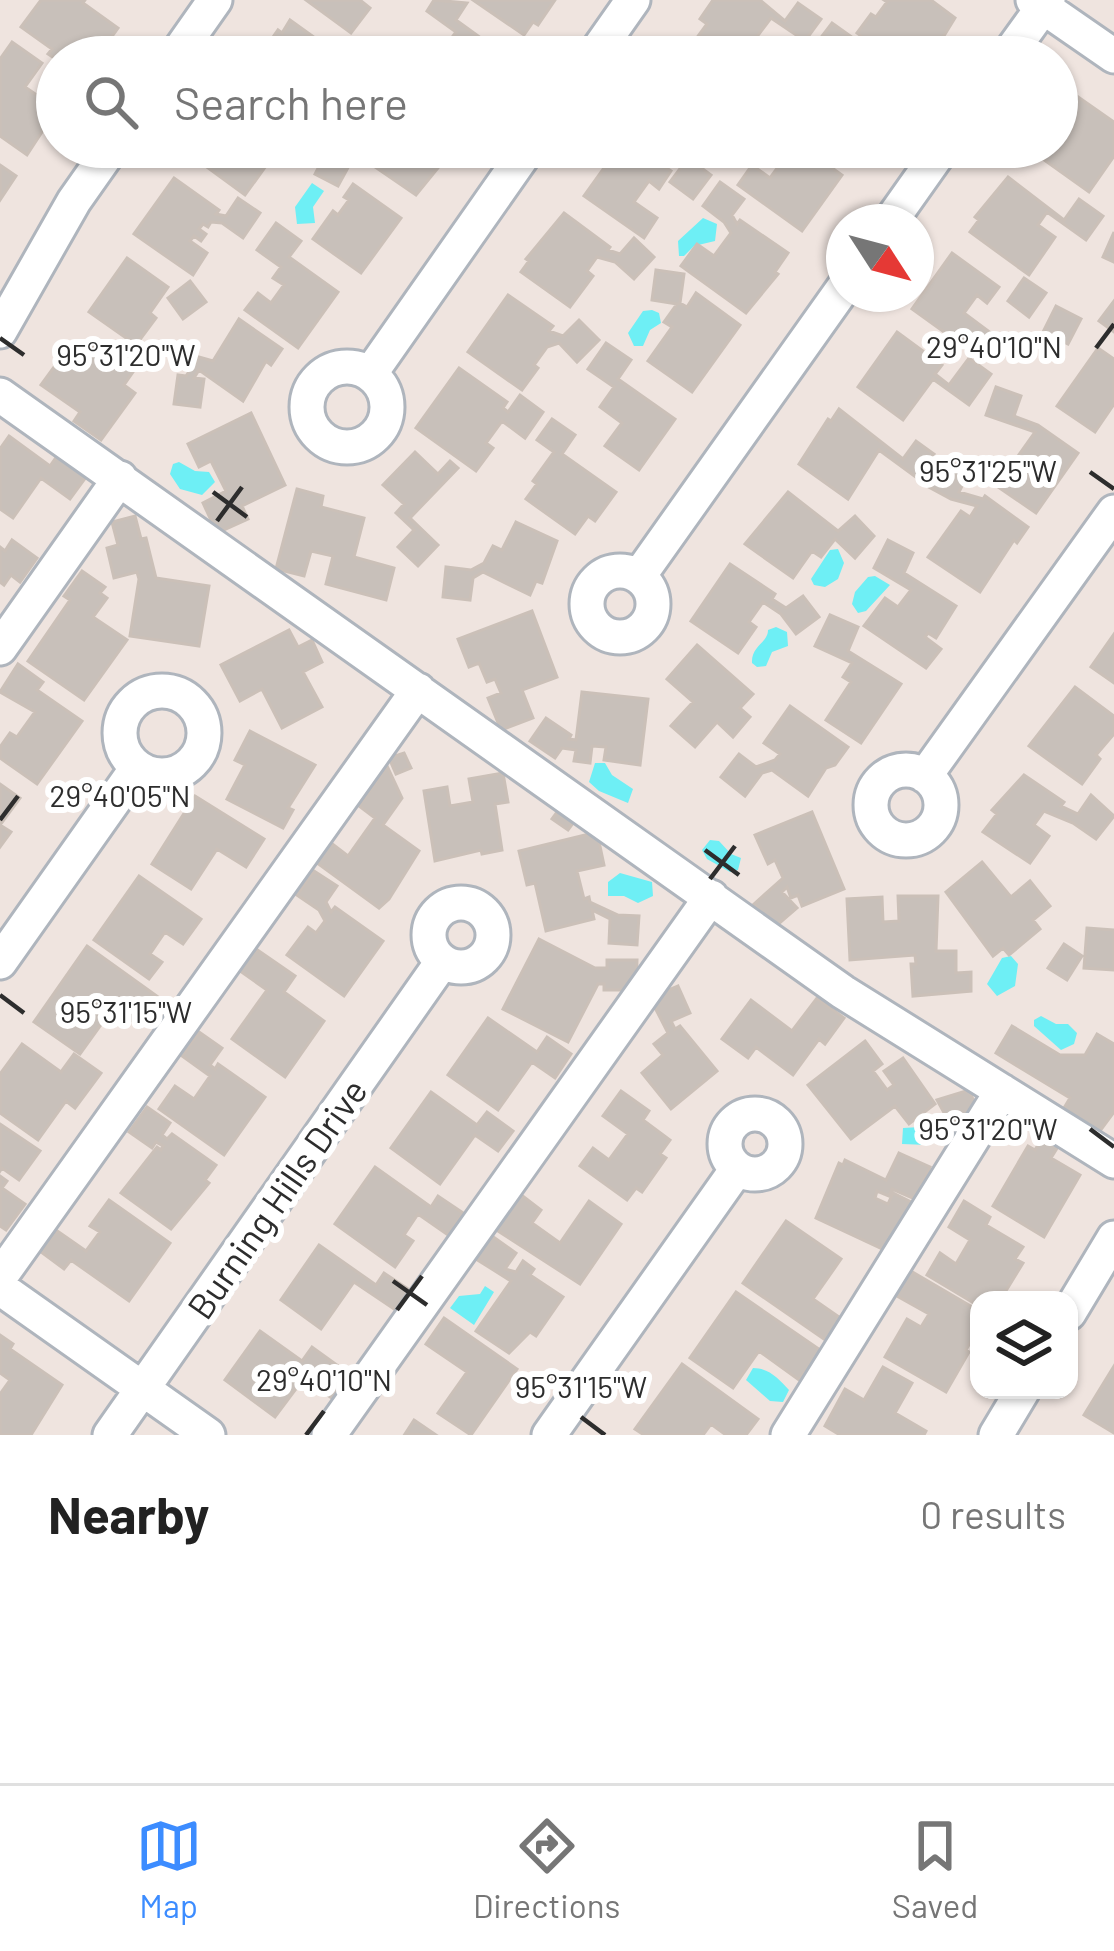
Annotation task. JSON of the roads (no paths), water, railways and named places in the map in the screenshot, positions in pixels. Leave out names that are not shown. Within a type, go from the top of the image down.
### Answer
[{"type":"street","points":[[190,36],[215,0]]},
{"type":"street","points":[[608,36],[633,0]]},
{"type":"street","points":[[1020,36],[1041,2],[1114,56]]},
{"type":"street","points":[[0,331],[97,168]]},
{"type":"street","points":[[370,374],[515,168]]},
{"type":"street","points":[[903,204],[929,168]]},
{"type":"street","points":[[639,576],[826,312]]},
{"type":"street","points":[[0,395],[843,992],[1114,1161]]},
{"type":"street","points":[[0,648],[120,478]]},
{"type":"street","points":[[925,776],[1114,512]]},
{"type":"street","points":[[0,1277],[418,689]]},
{"type":"street","points":[[0,962],[137,768]]},
{"type":"street","points":[[329,1435],[711,897]]},
{"type":"street","name":"Burning Hills Drive","points":[[110,1435],[442,962]]},
{"type":"street","points":[[788,1435],[1002,1090]]},
{"type":"street","points":[[549,1435],[737,1169]]},
{"type":"street","points":[[1078,1298],[1114,1238]]},
{"type":"street","points":[[0,1288],[208,1435]]},
{"type":"street","points":[[995,1435],[1017,1399]]},
{"type":"water","points":[[312,183],[324,191],[313,207],[315,223],[297,224],[295,207]]},
{"type":"water","points":[[703,218],[717,224],[715,241],[679,256],[678,241]]},
{"type":"water","points":[[643,311],[659,313],[661,323],[650,330],[643,346],[634,346],[628,333]]},
{"type":"water","points":[[179,462],[209,472],[215,482],[202,495],[180,489],[170,474]]},
{"type":"water","points":[[838,549],[844,563],[838,579],[825,587],[814,585],[811,579],[830,550]]},
{"type":"water","points":[[875,576],[890,585],[866,611],[858,613],[852,604],[855,592]]},
{"type":"water","points":[[776,627],[787,632],[788,646],[772,652],[766,666],[757,667],[752,663],[754,652],[768,630]]},
{"type":"water","points":[[595,763],[605,763],[612,775],[633,789],[628,803],[589,782]]},
{"type":"water","points":[[710,840],[719,841],[741,858],[738,870],[730,872],[707,859],[702,850]]},
{"type":"water","points":[[620,873],[652,882],[653,896],[638,903],[624,896],[608,896],[608,882]]},
{"type":"water","points":[[1011,956],[1018,964],[1015,986],[997,996],[987,984],[1002,958]]},
{"type":"water","points":[[1041,1016],[1068,1024],[1077,1033],[1074,1044],[1061,1050],[1034,1026]]},
{"type":"water","points":[[931,1118],[947,1123],[949,1137],[928,1145],[902,1144],[903,1128],[921,1127]]},
{"type":"water","points":[[485,1286],[494,1292],[474,1325],[450,1308],[459,1296],[480,1294]]},
{"type":"water","points":[[753,1368],[769,1372],[789,1390],[783,1402],[770,1401],[746,1380]]}]
